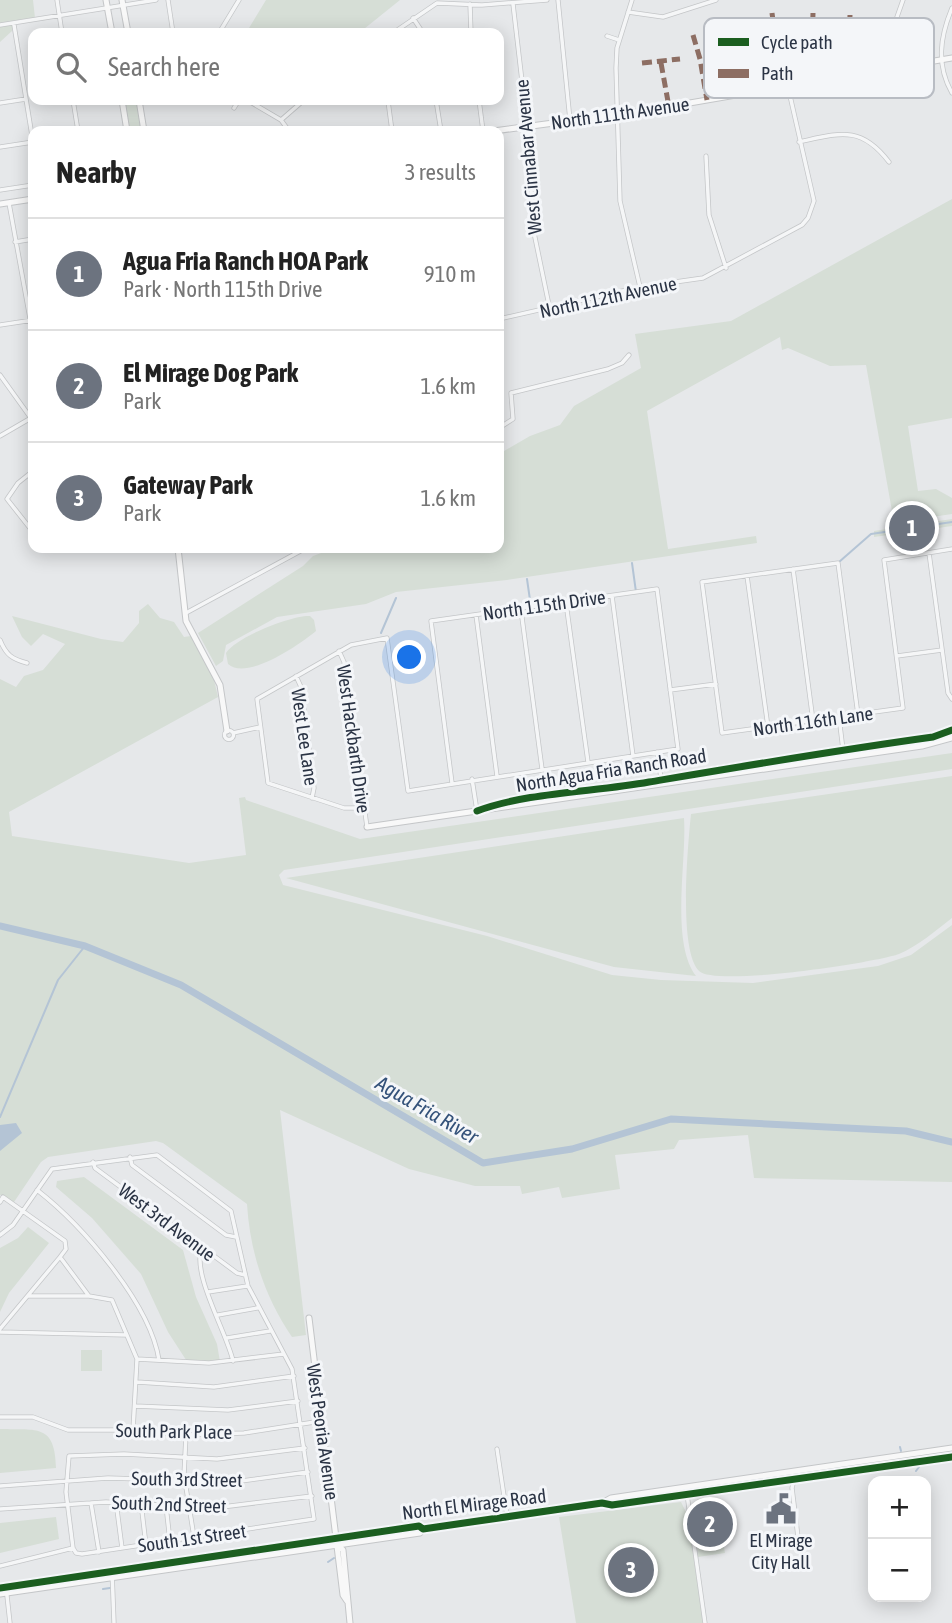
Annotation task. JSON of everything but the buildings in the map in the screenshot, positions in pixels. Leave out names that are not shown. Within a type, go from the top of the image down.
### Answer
[{"type":"street","points":[[57,0],[61,28]]},
{"type":"street","points":[[106,0],[111,28]]},
{"type":"street","points":[[0,25],[156,0]]},
{"type":"street","points":[[168,0],[172,28]]},
{"type":"street","points":[[222,28],[239,0]]},
{"type":"street","points":[[400,28],[436,3],[513,4],[547,0]]},
{"type":"street","points":[[558,0],[570,121]]},
{"type":"street","points":[[632,0],[619,40],[615,68],[621,213],[640,286]]},
{"type":"street","points":[[628,12],[663,17],[716,0]]},
{"type":"street","points":[[897,18],[903,0]]},
{"type":"street","points":[[123,4],[127,28]]},
{"type":"street","points":[[470,4],[471,28]]},
{"type":"street","name":"West Cinnabar Avenue","points":[[513,4],[528,127],[532,223],[550,310]]},
{"type":"street","points":[[952,8],[940,39],[942,60],[952,93]]},
{"type":"street","points":[[413,18],[420,28]]},
{"type":"street","points":[[217,19],[225,23]]},
{"type":"street","points":[[14,24],[30,126]]},
{"type":"street","points":[[607,36],[619,40]]},
{"type":"street","name":"North 111th Avenue","points":[[934,61],[952,58]]},
{"type":"street","name":"North 111th Avenue","points":[[504,130],[721,98]]},
{"type":"street","points":[[790,98],[799,142],[849,133],[866,138],[889,162]]},
{"type":"street","points":[[0,103],[26,99]]},
{"type":"street","points":[[74,105],[77,126]]},
{"type":"street","points":[[123,105],[126,126]]},
{"type":"street","points":[[140,105],[143,126]]},
{"type":"street","points":[[256,105],[281,120],[285,126]]},
{"type":"street","points":[[281,120],[298,105]]},
{"type":"street","points":[[389,105],[391,126]]},
{"type":"street","points":[[437,105],[439,126]]},
{"type":"street","points":[[480,105],[483,126]]},
{"type":"street","name":"North 112th Avenue","points":[[504,318],[550,310],[640,286],[703,278],[802,225],[808,218],[814,201],[799,142]]},
{"type":"street","points":[[0,147],[28,143]]},
{"type":"street","points":[[706,156],[709,215],[726,268]]},
{"type":"street","points":[[0,190],[28,186]]},
{"type":"street","points":[[0,204],[28,200]]},
{"type":"street","points":[[9,203],[28,302]]},
{"type":"street","points":[[15,242],[28,241]]},
{"type":"street","points":[[0,325],[28,322]]},
{"type":"street","points":[[504,425],[513,419],[511,393],[608,369],[622,363],[629,355]]},
{"type":"street","points":[[0,375],[28,414]]},
{"type":"street","points":[[0,436],[28,421]]},
{"type":"street","points":[[28,475],[18,483],[7,499],[28,526]]},
{"type":"street","points":[[942,650],[897,656],[884,560],[952,549]]},
{"type":"street","points":[[178,553],[184,614],[220,685],[230,732],[260,727]]},
{"type":"street","points":[[184,614],[297,553]]},
{"type":"street","points":[[929,553],[948,693],[952,699]]},
{"type":"street","points":[[382,633],[408,791],[678,749],[670,690],[716,684],[702,582],[838,563],[858,715]]},
{"type":"street","points":[[793,569],[813,721]]},
{"type":"street","points":[[747,576],[768,727]]},
{"type":"street","name":"North 115th Drive","points":[[453,783],[431,621],[657,589],[670,690]]},
{"type":"street","points":[[612,596],[633,756]]},
{"type":"street","points":[[566,603],[588,762]]},
{"type":"street","points":[[521,610],[542,769]]},
{"type":"street","points":[[476,614],[498,776]]},
{"type":"street","points":[[364,808],[344,808],[268,783],[257,699],[356,643],[384,638]]},
{"type":"street","points":[[0,640],[4,652],[12,659],[27,663]]},
{"type":"street","name":"West Hackbarth Drive","points":[[340,651],[344,662],[367,827]]},
{"type":"street","name":"North 116th Lane","points":[[716,684],[722,733],[839,718],[903,708],[897,656]]},
{"type":"street","name":"West Lee Lane","points":[[296,676],[301,687],[313,775],[312,797]]},
{"type":"street","points":[[839,718],[844,758]]},
{"type":"street","name":"North Agua Fria Ranch Road","points":[[662,783],[843,750],[933,737],[952,730]]},
{"type":"street","name":"North Agua Fria Ranch Road","points":[[367,827],[477,811],[510,803],[844,758],[922,746],[952,738]]},
{"type":"street","points":[[657,752],[662,783]]},
{"type":"street","points":[[472,779],[477,811]]},
{"type":"street","points":[[0,1235],[10,1228],[52,1169],[153,1154],[232,1210],[248,1286],[257,1308],[285,1353],[294,1376],[312,1496]]},
{"type":"street","points":[[130,1157],[132,1165],[226,1236],[236,1237]]},
{"type":"street","name":"West 3rd Avenue","points":[[93,1162],[95,1168],[202,1248],[237,1273],[245,1275]]},
{"type":"street","points":[[37,1190],[89,1238],[129,1290],[158,1350],[159,1360]]},
{"type":"street","points":[[0,1202],[4,1197],[24,1210],[65,1241],[66,1249],[0,1331]]},
{"type":"street","points":[[202,1248],[200,1259],[208,1292],[228,1338],[233,1361]]},
{"type":"street","points":[[60,1257],[89,1296]]},
{"type":"street","points":[[208,1292],[248,1286]]},
{"type":"street","points":[[29,1296],[89,1296],[112,1300],[137,1359],[133,1430]]},
{"type":"street","points":[[218,1315],[257,1308]]},
{"type":"street","name":"West Peoria Avenue","points":[[309,1318],[344,1595],[350,1623]]},
{"type":"street","points":[[0,1331],[128,1335]]},
{"type":"street","points":[[228,1338],[270,1331]]},
{"type":"street","points":[[137,1359],[233,1361],[285,1353]]},
{"type":"street","points":[[137,1382],[214,1387],[294,1376]]},
{"type":"street","points":[[135,1406],[228,1410],[298,1401]]},
{"type":"street","name":"South Park Place","points":[[0,1417],[33,1417],[68,1430],[133,1430],[186,1436],[244,1433],[321,1421]]},
{"type":"street","points":[[186,1436],[184,1459],[194,1537]]},
{"type":"street","points":[[0,1566],[73,1548],[67,1504],[69,1456],[124,1454],[184,1459],[251,1456],[305,1448]]},
{"type":"street","name":"North El Mirage Road","points":[[611,1502],[686,1487],[952,1448]]},
{"type":"street","points":[[497,1449],[507,1517]]},
{"type":"street","points":[[910,1454],[911,1463]]},
{"type":"street","name":"North El Mirage Road","points":[[3,1590],[338,1541],[419,1526],[423,1529],[603,1503],[687,1495],[952,1457]]},
{"type":"street","name":"South 3rd Street","points":[[0,1486],[108,1478],[186,1483],[234,1482],[309,1472]]},
{"type":"street","points":[[795,1479],[792,1488],[799,1537]]},
{"type":"street","points":[[686,1487],[705,1623]]},
{"type":"street","name":"South 2nd Street","points":[[0,1509],[116,1502],[189,1507],[251,1505],[312,1496]]},
{"type":"street","name":"South 1st Street","points":[[73,1548],[78,1555],[314,1519],[312,1496]]},
{"type":"street","points":[[116,1502],[122,1548]]},
{"type":"street","points":[[91,1503],[99,1552]]},
{"type":"street","points":[[141,1503],[146,1545]]},
{"type":"street","points":[[166,1506],[170,1541]]},
{"type":"street","points":[[112,1574],[114,1623]]},
{"type":"street","points":[[3,1590],[10,1623]]},
{"type":"shaded area","points":[[0,0],[33,0],[35,18],[12,21],[12,31],[0,42]]},
{"type":"shaded area","points":[[266,0],[400,0],[365,28],[249,28]]},
{"type":"shaded area","points":[[125,105],[138,105],[141,126],[129,126]]},
{"type":"shaded area","points":[[952,199],[952,418],[908,426],[918,491],[936,489],[952,498],[952,514],[918,519],[892,511],[866,365],[830,366],[788,348],[782,350],[780,337],[647,411],[668,549],[756,536],[757,543],[507,580],[396,592],[366,604],[277,617],[226,645],[223,661],[216,666],[198,633],[303,566],[313,556],[321,553],[504,553],[504,451],[530,436],[560,425],[574,406],[641,368],[635,334],[731,321]]},
{"type":"shaded area","points":[[952,519],[952,526],[874,537],[874,531]]},
{"type":"shaded area","points":[[148,604],[160,618],[174,622],[184,637],[191,636],[214,680],[218,697],[9,812],[12,836],[189,863],[246,855],[239,798],[245,797],[246,800],[360,839],[952,753],[952,769],[284,870],[279,875],[283,885],[487,936],[612,975],[661,980],[753,983],[878,966],[911,955],[952,925],[952,1182],[754,1178],[748,1135],[679,1140],[674,1149],[615,1155],[620,1189],[562,1198],[559,1187],[522,1194],[520,1186],[475,1186],[409,1169],[280,1110],[306,1335],[292,1337],[282,1322],[260,1274],[247,1204],[163,1143],[156,1141],[48,1157],[41,1162],[14,1202],[0,1195],[0,679],[16,687],[24,676],[43,670],[65,644],[43,634],[31,646],[22,637],[12,616],[123,642],[139,623],[139,611]]},
{"type":"shaded area","points":[[310,616],[314,620],[316,631],[286,652],[260,665],[247,668],[228,664],[226,653],[241,640],[278,623]]},
{"type":"shaded area","points":[[952,776],[952,918],[933,933],[899,954],[859,963],[763,975],[711,975],[699,971],[688,942],[686,920],[691,814]]},
{"type":"shaded area","points":[[684,818],[682,922],[688,961],[696,976],[614,967],[286,878]]},
{"type":"shaded area","points":[[84,1177],[183,1250],[196,1297],[217,1344],[220,1362],[188,1363],[168,1332],[141,1274],[92,1218],[56,1187],[57,1181]]},
{"type":"shaded area","points":[[28,1227],[49,1243],[9,1293],[0,1312],[0,1248],[18,1238]]},
{"type":"shaded area","points":[[81,1350],[102,1350],[102,1371],[81,1371]]},
{"type":"shaded area","points":[[0,1429],[42,1432],[52,1443],[56,1468],[0,1473]]},
{"type":"shaded area","points":[[716,1497],[725,1553],[698,1557],[693,1505],[698,1499]]},
{"type":"shaded area","points":[[681,1502],[688,1516],[703,1623],[576,1623],[559,1517]]},
{"type":"shaded area","points":[[56,1517],[59,1539],[0,1553],[0,1523]]},
{"type":"water","points":[[16,1123],[22,1133],[0,1151],[0,1125]]},
{"type":"waterway","points":[[839,562],[871,534],[952,522]]},
{"type":"waterway","points":[[632,563],[636,592]]},
{"type":"waterway","points":[[527,579],[531,607]]},
{"type":"waterway","points":[[381,633],[396,598]]},
{"type":"waterway","name":"Agua Fria River","points":[[0,926],[85,946],[181,985],[483,1163],[572,1149],[671,1119],[906,1131],[952,1142]]},
{"type":"waterway","points":[[0,1117],[58,980],[85,946]]},
{"type":"waterway","points":[[900,1447],[901,1451]]},
{"type":"waterway","points":[[916,1471],[919,1467]]},
{"type":"waterway","points":[[328,1562],[334,1558]]},
{"type":"waterway","points":[[103,1589],[110,1588]]},
{"type":"marked path","points":[[772,13],[773,18]]},
{"type":"marked path","points":[[813,13],[813,18]]},
{"type":"marked path","points":[[693,35],[704,82]]},
{"type":"marked path","points":[[642,63],[680,59]]},
{"type":"marked path","points":[[661,63],[669,107]]},
{"type":"cycle path","points":[[477,811],[540,796],[628,785],[933,737],[952,730]]},
{"type":"cycle path","points":[[0,1588],[419,1526],[423,1529],[602,1503],[612,1505],[952,1457]]},
{"type":"place","name":"Agua Fria Ranch HOA Park","points":[[912,528]]},
{"type":"place","name":"El Mirage City Hall","points":[[781,1509]]},
{"type":"place","name":"El Mirage Dog Park","points":[[710,1524]]},
{"type":"place","name":"Gateway Park","points":[[631,1570]]}]
